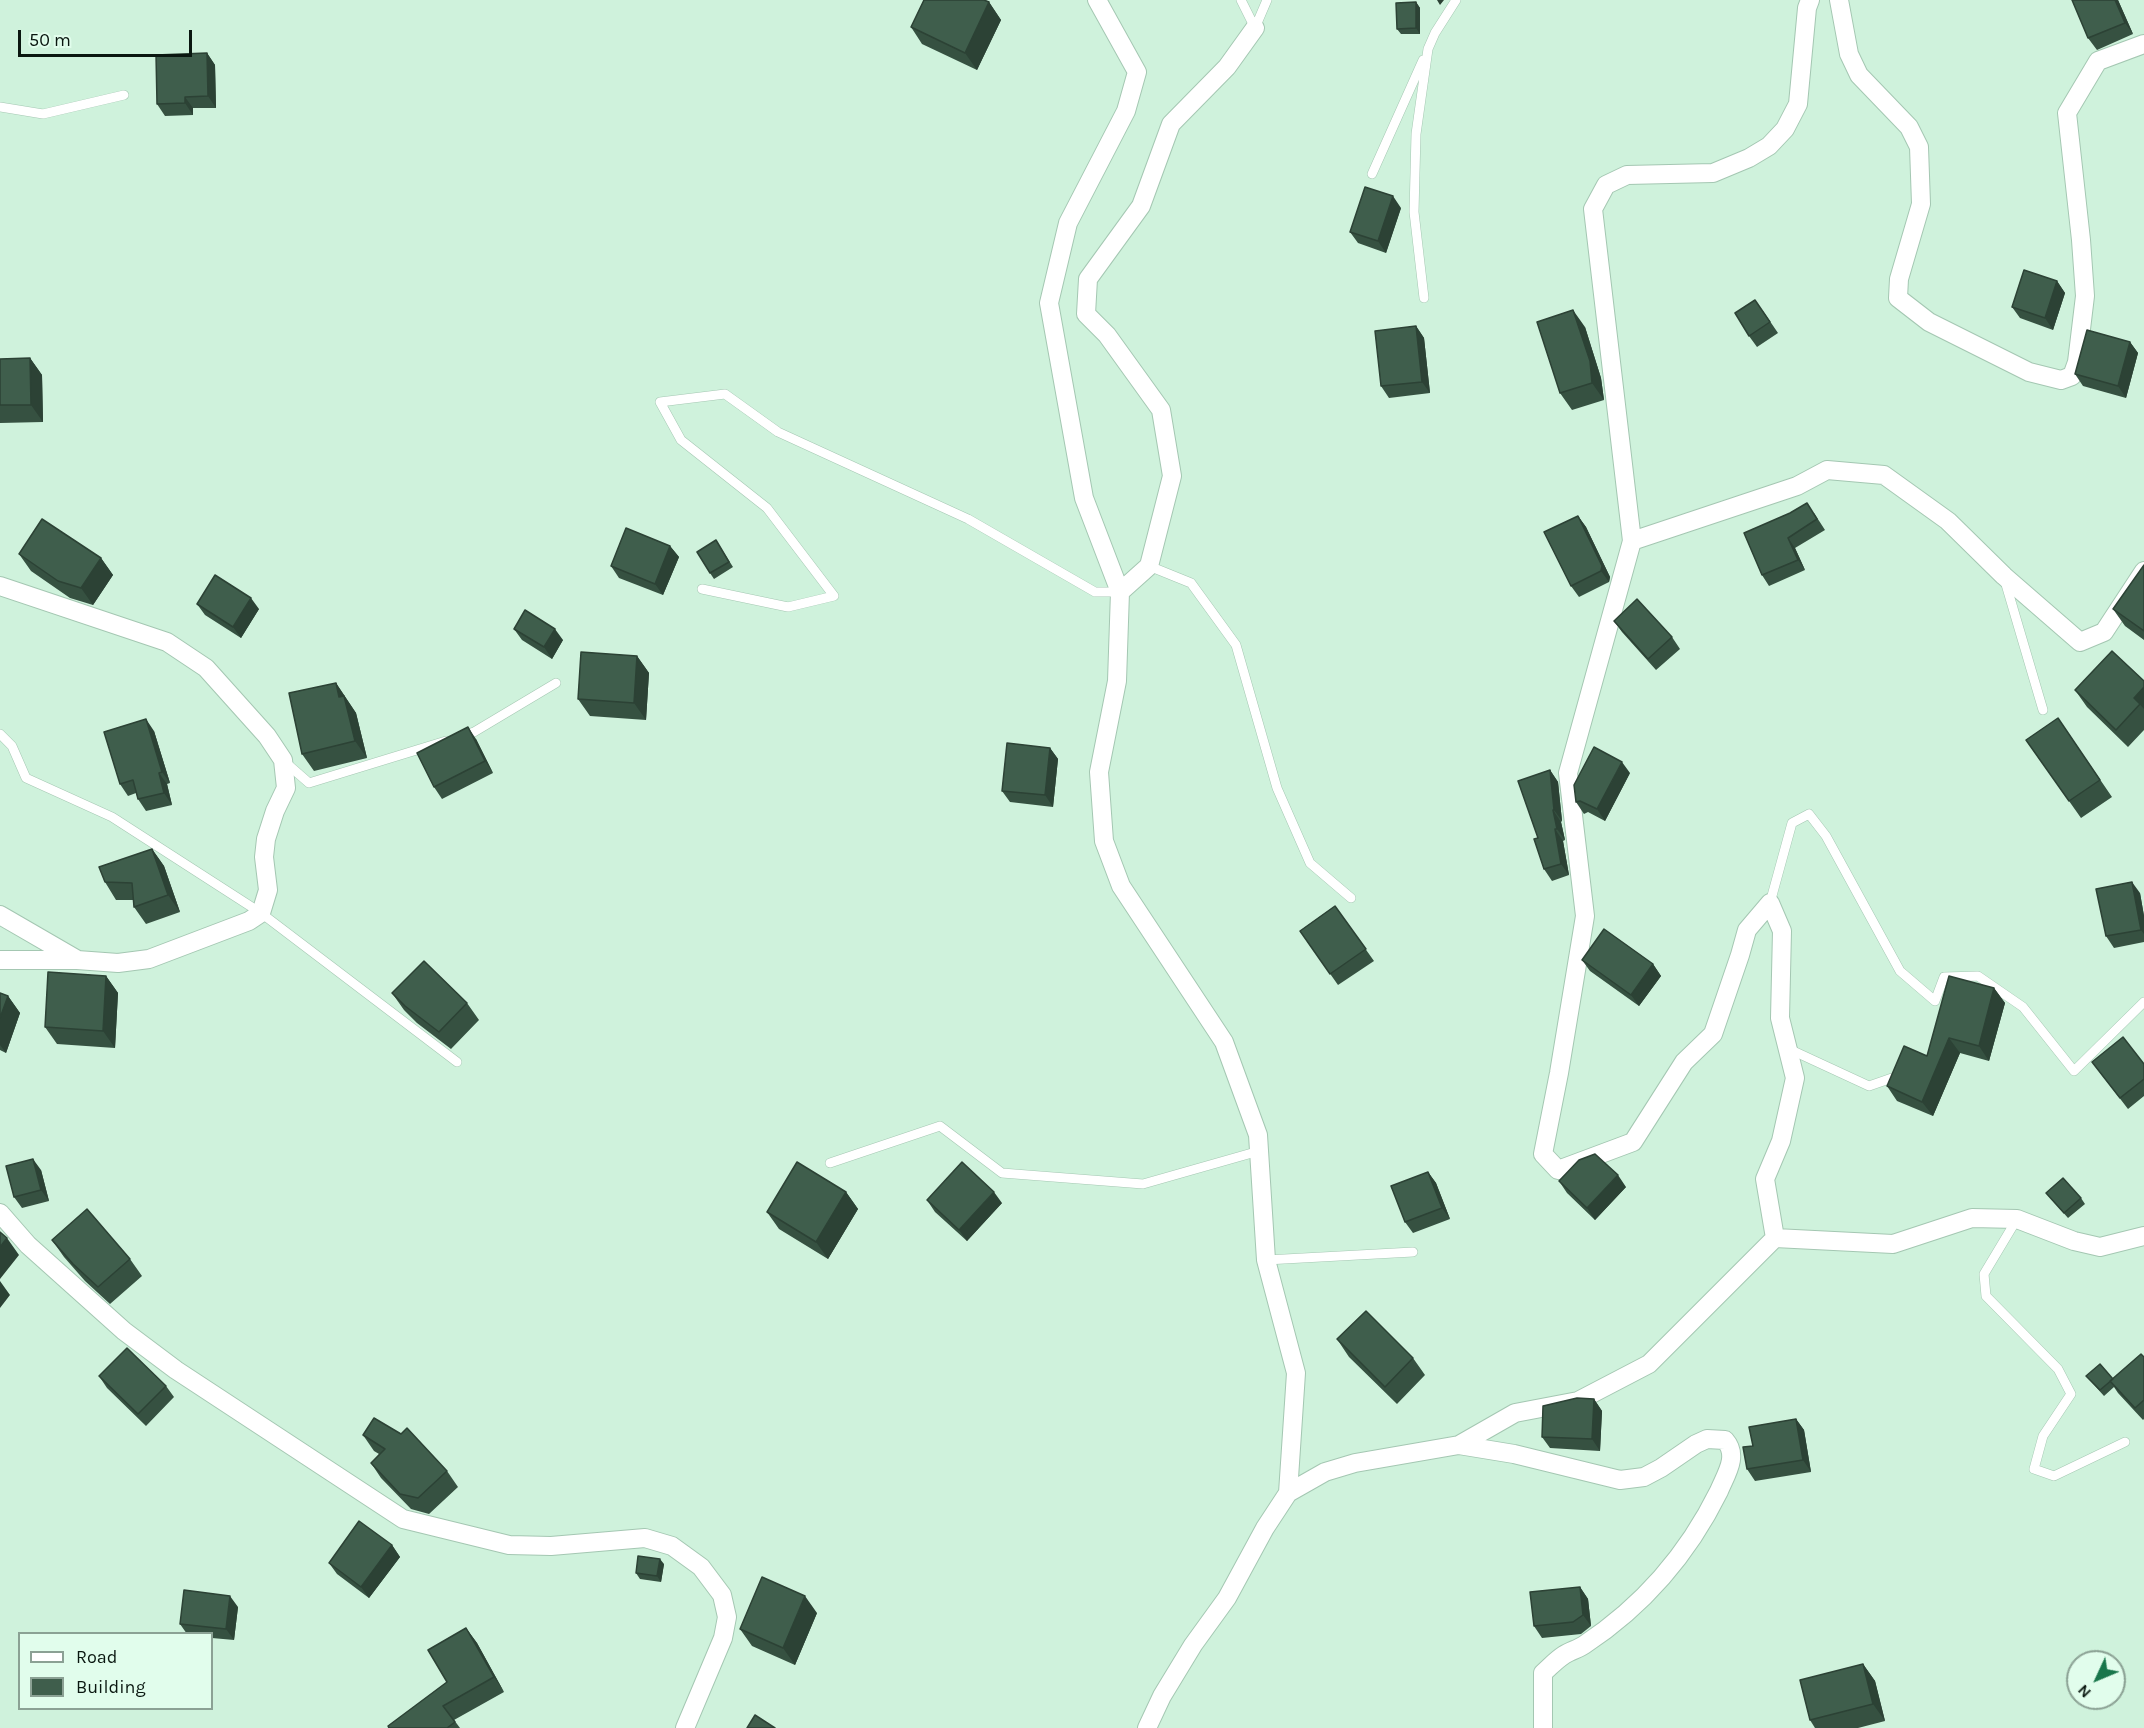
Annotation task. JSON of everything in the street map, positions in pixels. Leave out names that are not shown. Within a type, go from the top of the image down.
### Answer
[{"type":"street","points":[[1097,0],[1137,72],[1126,111],[1068,223],[1049,303],[1084,498],[1120,592],[1117,681],[1099,772],[1104,841],[1121,886],[1224,1042],[1258,1135],[1266,1260],[1296,1373],[1288,1493]]},
{"type":"street","points":[[1775,1238],[1766,1179],[1781,1141],[1795,1078],[1780,1018],[1782,931],[1770,903],[1747,930],[1713,1034],[1684,1062],[1633,1142],[1558,1170],[1543,1154],[1585,916],[1568,773],[1632,541],[1593,209],[1606,185],[1627,175],[1713,173],[1749,158],[1770,146],[1785,129],[1798,104],[1807,8],[1810,0]]},
{"type":"street","points":[[1839,0],[1849,54],[1859,75],[1909,127],[1919,147],[1921,204],[1899,279],[1898,298],[1939,327],[2029,372],[2061,380],[2072,376],[2077,362],[2085,296],[2067,113],[2098,61],[2144,44]]},
{"type":"street","points":[[1120,592],[1149,566],[1172,476],[1161,410],[1107,335],[1086,314],[1088,279],[1141,206],[1171,124],[1227,67],[1255,28]]},
{"type":"street","points":[[1632,541],[1797,486],[1827,470],[1884,475],[1948,521],[2004,576],[2080,642],[2104,632],[2144,571]]},
{"type":"street","points":[[0,586],[166,642],[206,668],[267,736],[283,760],[287,780],[286,788],[274,810],[266,840],[264,858],[268,890],[261,913],[249,921],[149,959],[118,963],[77,960],[0,960]]},
{"type":"street","points":[[0,915],[77,960]]},
{"type":"street","points":[[0,1213],[37,1253],[124,1331],[176,1370],[403,1519],[509,1545],[551,1546],[645,1538],[672,1546],[701,1567],[722,1595],[727,1617],[723,1638],[685,1728]]},
{"type":"street","points":[[1459,1445],[1515,1413],[1578,1401],[1649,1364],[1775,1238],[1893,1244],[1972,1218],[2017,1218],[2074,1241],[2100,1246],[2144,1236]]},
{"type":"street","points":[[1147,1728],[1162,1696],[1193,1645],[1227,1599],[1265,1528],[1288,1493],[1325,1472],[1355,1463],[1459,1445],[1514,1454],[1620,1480],[1644,1477],[1696,1443],[1707,1439],[1725,1440],[1730,1446],[1732,1458],[1704,1521],[1663,1578],[1642,1599],[1583,1645],[1563,1655],[1543,1673],[1542,1728]]},
{"type":"lane","points":[[1241,0],[1255,28]]},
{"type":"lane","points":[[1255,28],[1267,0]]},
{"type":"lane","points":[[1372,174],[1435,33],[1456,0]]},
{"type":"lane","points":[[1424,298],[1414,212],[1416,134],[1428,49]]},
{"type":"lane","points":[[0,107],[43,114],[124,94]]},
{"type":"lane","points":[[702,589],[788,608],[834,596],[766,508],[681,440],[660,402],[725,394],[778,432],[968,519],[1095,592],[1120,592]]},
{"type":"lane","points":[[1149,566],[1191,583],[1236,645],[1277,788],[1310,863],[1351,898]]},
{"type":"lane","points":[[2004,576],[2043,710]]},
{"type":"lane","points":[[283,760],[309,783],[474,732],[556,683]]},
{"type":"lane","points":[[0,734],[12,746],[26,778],[112,817],[261,913],[457,1062]]},
{"type":"lane","points":[[1770,903],[1792,823],[1809,814],[1826,836],[1900,971],[1935,1001],[1944,977],[1978,976],[2023,1007],[2074,1071],[2144,1002]]},
{"type":"lane","points":[[1787,1048],[1869,1086],[1892,1078]]},
{"type":"lane","points":[[830,1163],[940,1126],[1002,1173],[1143,1185],[1259,1151]]},
{"type":"lane","points":[[2017,1218],[1984,1274],[1986,1296],[2058,1369],[2071,1394],[2043,1436],[2034,1469],[2054,1476],[2125,1442]]},
{"type":"lane","points":[[1266,1260],[1413,1252]]},
{"type":"building","points":[[924,0],[984,0],[989,2],[965,53],[911,27]]},
{"type":"building","points":[[2072,0],[2115,0],[2125,23],[2088,38]]},
{"type":"building","points":[[1416,2],[1416,28],[1397,29],[1396,3]]},
{"type":"building","points":[[207,53],[208,96],[185,97],[185,103],[157,104],[156,55]]},
{"type":"building","points":[[1365,187],[1393,196],[1378,241],[1350,232]]},
{"type":"building","points":[[2024,270],[2057,281],[2045,318],[2012,307]]},
{"type":"building","points":[[1755,300],[1770,322],[1749,336],[1735,313]]},
{"type":"building","points":[[1573,310],[1590,361],[1592,383],[1560,393],[1537,322]]},
{"type":"building","points":[[1416,326],[1422,382],[1381,386],[1375,331]]},
{"type":"building","points":[[2087,330],[2130,342],[2118,386],[2075,374]]},
{"type":"building","points":[[30,358],[31,405],[0,405],[0,359]]},
{"type":"building","points":[[1807,503],[1817,519],[1788,538],[1798,560],[1762,575],[1744,533]]},
{"type":"building","points":[[1578,516],[1602,566],[1601,571],[1571,586],[1544,532]]},
{"type":"building","points":[[42,519],[101,558],[81,588],[58,581],[19,554]]},
{"type":"building","points":[[626,528],[670,546],[655,584],[611,566]]},
{"type":"building","points":[[716,540],[729,562],[710,573],[697,552]]},
{"type":"building","points":[[2144,565],[2144,631],[2113,609]]},
{"type":"building","points":[[215,575],[251,598],[233,627],[197,604]]},
{"type":"building","points":[[1637,599],[1672,637],[1648,659],[1614,621]]},
{"type":"building","points":[[525,610],[555,629],[544,647],[514,629]]},
{"type":"building","points":[[2112,651],[2144,681],[2144,687],[2134,698],[2140,704],[2116,730],[2075,690]]},
{"type":"building","points":[[581,652],[637,656],[634,703],[578,699]]},
{"type":"building","points":[[336,683],[339,697],[344,696],[355,741],[302,754],[289,693]]},
{"type":"building","points":[[2058,718],[2100,780],[2069,801],[2026,740]]},
{"type":"building","points":[[146,719],[162,772],[159,773],[164,793],[138,799],[133,780],[120,784],[104,732]]},
{"type":"building","points":[[468,727],[485,761],[434,787],[417,753]]},
{"type":"building","points":[[1007,743],[1050,748],[1045,795],[1002,791]]},
{"type":"building","points":[[1594,747],[1622,762],[1597,809],[1580,801],[1576,802],[1574,785]]},
{"type":"building","points":[[1550,770],[1557,829],[1555,829],[1561,864],[1544,869],[1534,839],[1538,838],[1518,781]]},
{"type":"building","points":[[152,849],[168,895],[134,907],[132,883],[105,882],[99,867]]},
{"type":"building","points":[[2132,882],[2141,930],[2106,936],[2096,889]]},
{"type":"building","points":[[1335,906],[1366,949],[1330,974],[1300,931]]},
{"type":"building","points":[[1604,929],[1653,964],[1631,995],[1582,960]]},
{"type":"building","points":[[424,961],[467,1003],[439,1032],[392,993]]},
{"type":"building","points":[[48,972],[106,976],[103,1031],[45,1027]]},
{"type":"building","points":[[1949,976],[1994,988],[1979,1046],[1949,1038],[1922,1102],[1887,1086],[1904,1046],[1927,1056]]},
{"type":"building","points":[[0,993],[8,996],[0,1018]]},
{"type":"building","points":[[2123,1037],[2144,1064],[2144,1079],[2120,1098],[2092,1062]]},
{"type":"building","points":[[1595,1154],[1618,1175],[1587,1208],[1559,1181],[1579,1160]]},
{"type":"building","points":[[33,1159],[41,1190],[14,1197],[6,1166]]},
{"type":"building","points":[[797,1162],[846,1192],[816,1242],[767,1212]]},
{"type":"building","points":[[962,1162],[994,1192],[959,1230],[927,1200]]},
{"type":"building","points":[[1428,1172],[1442,1208],[1405,1222],[1391,1186]]},
{"type":"building","points":[[2063,1178],[2081,1198],[2064,1213],[2046,1193]]},
{"type":"building","points":[[87,1209],[130,1259],[98,1287],[52,1240]]},
{"type":"building","points":[[0,1232],[7,1238],[0,1247]]},
{"type":"building","points":[[1366,1311],[1413,1358],[1385,1387],[1337,1339]]},
{"type":"building","points":[[127,1348],[166,1386],[138,1414],[99,1376]]},
{"type":"building","points":[[2141,1354],[2144,1357],[2144,1400],[2135,1408],[2110,1381]]},
{"type":"building","points":[[2100,1364],[2113,1379],[2100,1390],[2086,1376]]},
{"type":"building","points":[[1577,1398],[1594,1399],[1592,1439],[1542,1437],[1543,1406]]},
{"type":"building","points":[[374,1418],[401,1434],[407,1428],[447,1471],[418,1498],[400,1494],[371,1463],[385,1449],[363,1435]]},
{"type":"building","points":[[1796,1419],[1803,1460],[1747,1469],[1743,1447],[1753,1446],[1749,1427]]},
{"type":"building","points":[[359,1521],[392,1545],[361,1587],[329,1563]]},
{"type":"building","points":[[638,1556],[660,1559],[657,1576],[636,1573]]},
{"type":"building","points":[[762,1577],[805,1596],[783,1648],[740,1629]]},
{"type":"building","points":[[1580,1587],[1583,1615],[1573,1622],[1534,1626],[1530,1592]]},
{"type":"building","points":[[184,1590],[230,1596],[226,1629],[180,1624]]},
{"type":"building","points":[[466,1628],[494,1677],[443,1706],[455,1722],[447,1728],[389,1728],[388,1726],[447,1682],[428,1650]]},
{"type":"building","points":[[1863,1664],[1873,1704],[1810,1720],[1800,1680]]},
{"type":"building","points":[[755,1715],[775,1728],[747,1728]]}]
